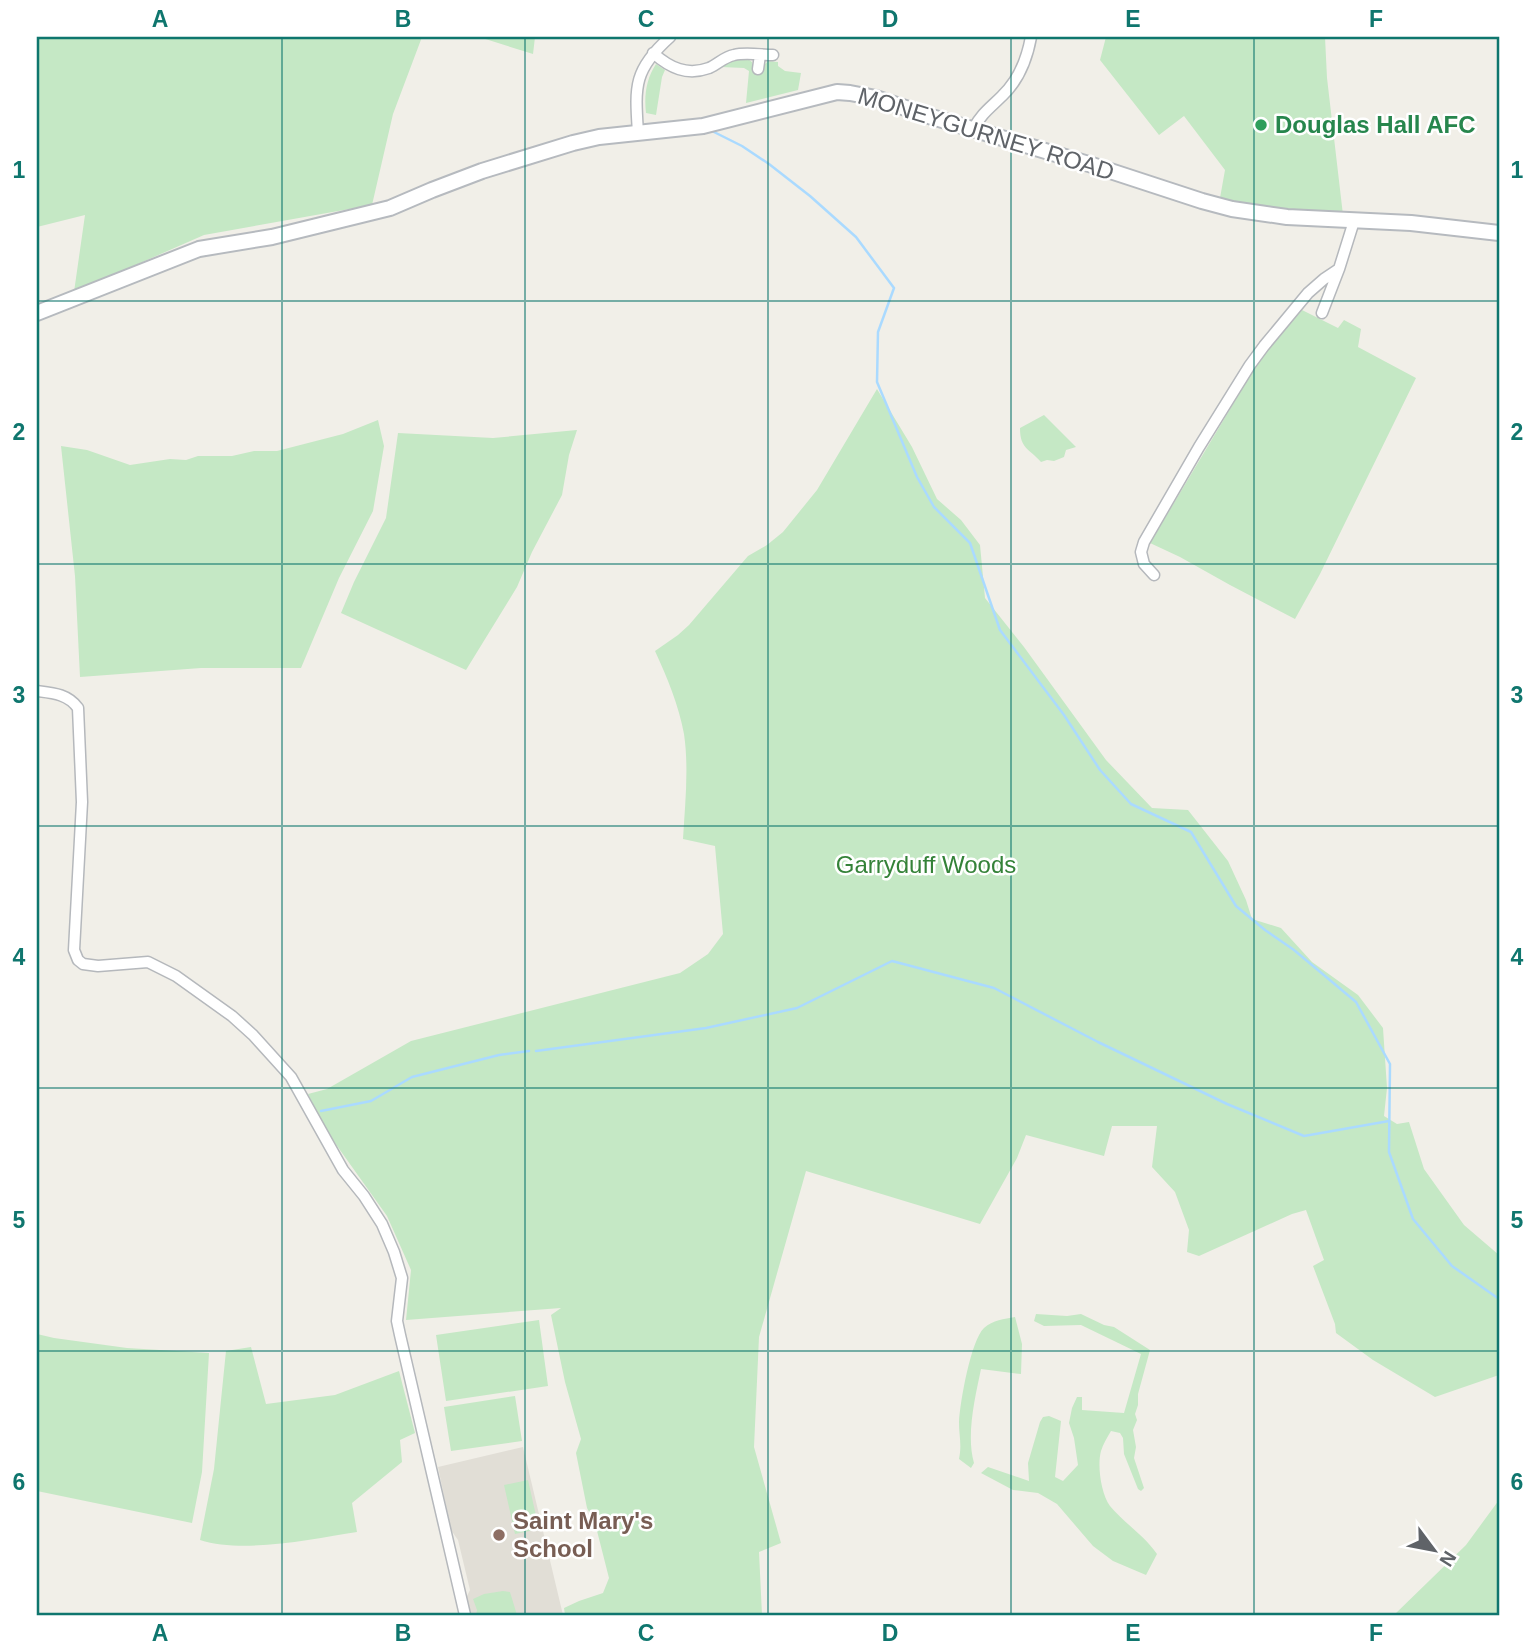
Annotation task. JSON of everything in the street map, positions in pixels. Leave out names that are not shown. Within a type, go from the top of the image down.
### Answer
[{"type":"street","points":[[638,134],[636,89],[644,65],[670,37]]},
{"type":"street","points":[[973,129],[987,108],[1002,96],[1021,71],[1031,37]]},
{"type":"street","points":[[653,53],[672,67],[690,72],[708,68],[735,54],[773,55]]},
{"type":"street","points":[[758,69],[760,55]]},
{"type":"street","name":"MONEYGURNEY ROAD","points":[[37,313],[199,249],[272,237],[390,208],[482,171],[573,143],[599,137],[703,126],[836,92],[876,98],[1232,209],[1287,217],[1411,223],[1499,233]]},
{"type":"street","points":[[1322,313],[1354,221]]},
{"type":"street","points":[[1154,575],[1144,564],[1141,552],[1144,542],[1199,447],[1264,346],[1308,293],[1339,269]]},
{"type":"street","points":[[37,691],[69,698],[78,708],[82,802],[74,950],[78,960],[83,964],[99,966],[148,962],[176,976],[232,1016],[291,1077],[343,1170],[382,1224],[402,1278],[397,1321],[465,1615]]},
{"type":"shaded area","name":"Saint Mary's School","points":[[523,1447],[563,1615],[470,1615],[466,1598],[470,1590],[458,1540],[451,1530],[438,1467]]},
{"type":"green space","points":[[37,37],[422,37],[393,114],[372,205],[204,235],[74,292],[85,215],[37,227]]},
{"type":"green space","points":[[479,37],[535,37],[533,54]]},
{"type":"green space","name":"Douglas Hall AFC","points":[[1106,37],[1325,37],[1327,78],[1343,215],[1244,207],[1220,198],[1225,170],[1184,116],[1159,135],[1100,60]]},
{"type":"green space","points":[[748,59],[752,62],[753,71],[763,72],[768,61],[778,62],[778,66],[785,71],[801,73],[798,90],[746,103],[749,71],[744,68],[721,67],[733,60]]},
{"type":"green space","points":[[656,64],[665,70],[656,115],[646,113],[645,100],[646,88]]},
{"type":"green space","points":[[1302,310],[1338,328],[1344,320],[1361,329],[1358,347],[1416,378],[1320,574],[1295,619],[1150,543],[1260,359]]},
{"type":"green space","name":"Garryduff Woods","points":[[877,389],[912,447],[937,499],[961,520],[980,545],[985,598],[1106,760],[1152,808],[1188,810],[1228,861],[1252,919],[1281,928],[1312,962],[1358,995],[1383,1028],[1387,1088],[1384,1116],[1397,1124],[1409,1122],[1424,1169],[1464,1225],[1499,1255],[1499,1375],[1435,1397],[1373,1360],[1336,1333],[1313,1266],[1324,1260],[1306,1210],[1199,1256],[1187,1252],[1189,1230],[1175,1192],[1152,1167],[1157,1126],[1112,1126],[1104,1156],[1026,1135],[1017,1158],[980,1224],[806,1171],[759,1337],[754,1447],[781,1543],[759,1552],[762,1615],[565,1615],[564,1608],[603,1593],[609,1578],[595,1523],[587,1508],[576,1453],[581,1439],[565,1382],[551,1315],[561,1308],[406,1320],[411,1270],[387,1216],[325,1129],[308,1094],[327,1089],[411,1041],[680,973],[708,954],[723,934],[715,846],[683,839],[686,773],[684,734],[672,692],[655,651],[689,625],[748,556],[783,532],[817,490]]},
{"type":"green space","points":[[1044,415],[1076,447],[1066,450],[1064,457],[1041,462],[1023,444],[1020,428]]},
{"type":"green space","points":[[378,420],[384,446],[373,511],[339,578],[301,668],[201,668],[80,677],[75,576],[61,446],[87,450],[130,465],[170,459],[186,460],[198,456],[232,456],[254,451],[277,451],[343,434]]},
{"type":"green space","points":[[577,430],[569,455],[562,495],[517,587],[466,670],[341,613],[386,518],[398,433],[493,438]]},
{"type":"green space","points":[[1036,1314],[1081,1314],[1114,1327],[1150,1350],[1138,1394],[1135,1414],[1137,1420],[1133,1430],[1136,1447],[1134,1458],[1144,1488],[1141,1491],[1138,1489],[1124,1454],[1120,1433],[1111,1431],[1102,1448],[1099,1464],[1102,1487],[1110,1506],[1157,1554],[1146,1575],[1113,1561],[1093,1546],[1057,1504],[1038,1493],[1013,1490],[981,1473],[988,1467],[1029,1481],[1028,1463],[1040,1422],[1043,1417],[1049,1416],[1061,1421],[1055,1477],[1063,1481],[1078,1465],[1069,1423],[1077,1397],[1082,1397],[1082,1410],[1124,1413],[1141,1354],[1081,1325],[1044,1326],[1034,1321]]},
{"type":"green space","points":[[1015,1317],[1022,1344],[1021,1374],[981,1369],[972,1416],[974,1463],[971,1468],[959,1459],[959,1422],[971,1358],[979,1335],[987,1325]]},
{"type":"green space","points":[[539,1320],[548,1386],[446,1401],[436,1335]]},
{"type":"green space","points":[[37,1334],[127,1348],[209,1353],[202,1472],[192,1523],[37,1491]]},
{"type":"green space","points":[[251,1347],[266,1404],[335,1395],[399,1371],[415,1433],[400,1440],[402,1462],[352,1503],[357,1532],[257,1545],[237,1546],[200,1540],[214,1469],[226,1351]]},
{"type":"green space","points":[[515,1396],[522,1441],[451,1451],[444,1407]]},
{"type":"green space","points":[[528,1480],[539,1529],[515,1534],[504,1485]]},
{"type":"green space","points":[[1499,1500],[1499,1615],[1394,1615],[1466,1545]]},
{"type":"green space","points":[[503,1591],[510,1592],[517,1615],[476,1615],[473,1599]]},
{"type":"waterway","points":[[712,131],[742,146],[810,196],[856,237],[894,288],[878,332],[877,382],[917,477],[934,507],[970,543],[1000,630],[1064,715],[1100,770],[1131,804],[1191,832],[1236,906],[1356,1002],[1390,1064],[1389,1152],[1413,1219],[1452,1266],[1499,1299]]},
{"type":"waterway","points":[[536,1051],[706,1028],[797,1008],[892,961],[994,988],[1227,1104],[1304,1136],[1389,1121]]},
{"type":"waterway","points":[[321,1111],[371,1101],[412,1077],[499,1055],[529,1051]]},
{"type":"place","name":"Douglas Hall AFC","points":[[1261,125]]},
{"type":"place","name":"Saint Mary's School","points":[[499,1535]]}]
